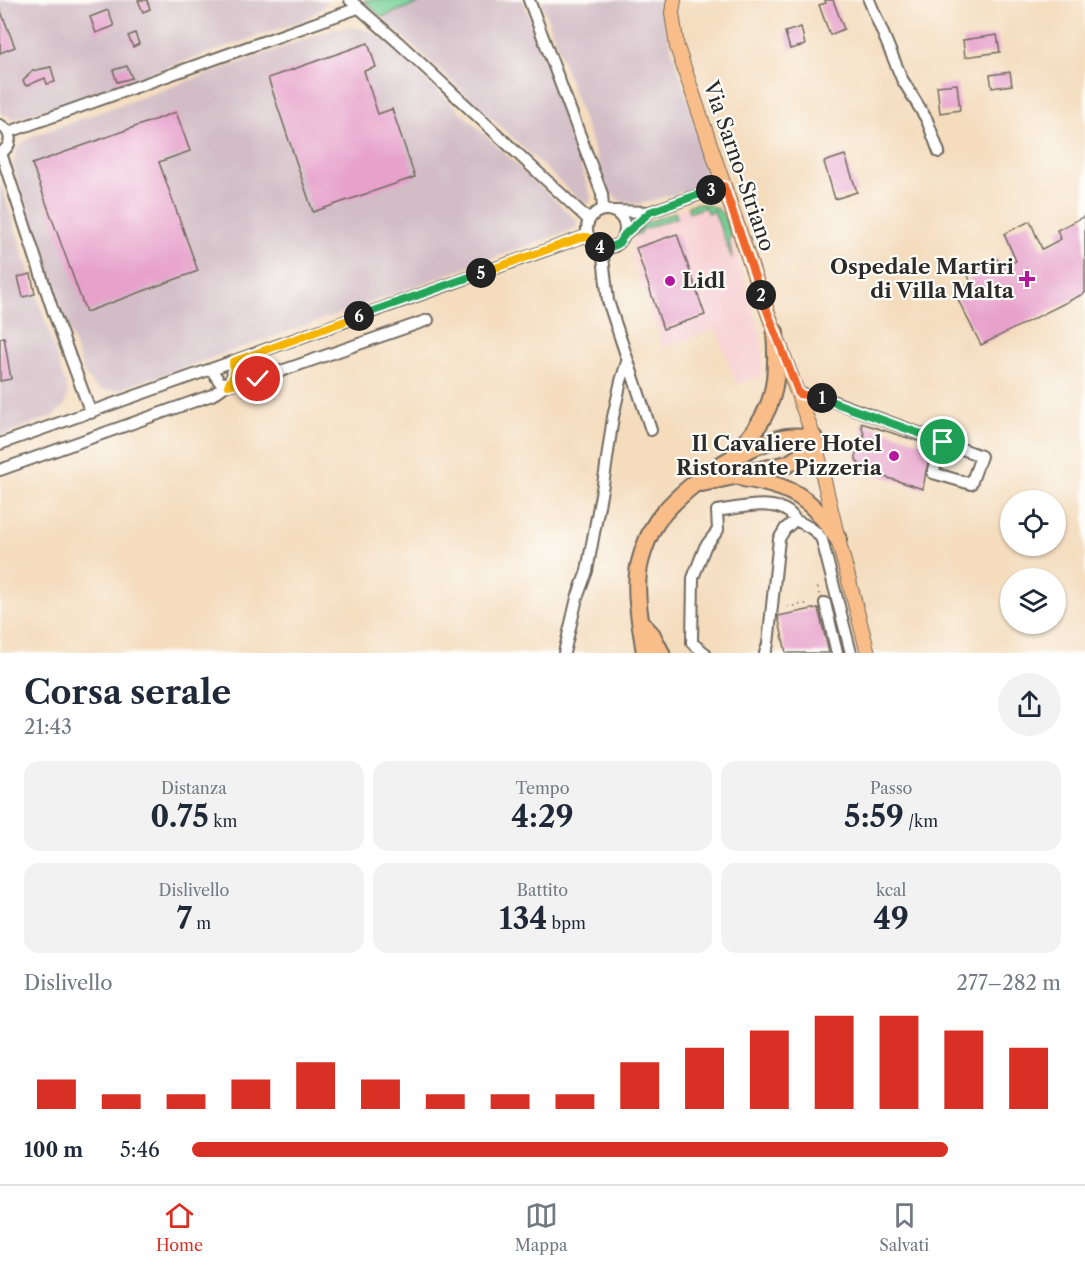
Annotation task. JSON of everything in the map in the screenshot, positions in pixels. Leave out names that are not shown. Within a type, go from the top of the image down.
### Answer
[{"type":"highway","points":[[645,653],[638,591],[639,565],[646,542],[666,511],[726,462],[750,439],[769,406],[775,388],[775,332]]},
{"type":"highway","points":[[726,462],[760,445],[783,437],[816,442]]},
{"type":"highway","points":[[695,485],[788,464],[816,442]]},
{"type":"highway","points":[[736,477],[770,483],[799,496],[813,506],[838,540]]},
{"type":"highway","points":[[641,622],[652,635],[661,653]]},
{"type":"main road","name":"Via Sarno-Striano","points":[[674,0],[672,14],[677,47],[775,332],[816,442],[838,540],[868,653]]},
{"type":"street","points":[[350,0],[589,220]]},
{"type":"street","points":[[529,0],[602,194],[609,211],[624,221],[625,234]]},
{"type":"street","points":[[869,0],[902,79],[927,120],[939,152]]},
{"type":"street","points":[[91,413],[53,311],[1,153],[10,142],[4,129],[358,8]]},
{"type":"street","points":[[650,212],[613,247],[602,248],[588,237],[589,220],[598,211],[650,212],[724,186]]},
{"type":"street","points":[[0,444],[588,237]]},
{"type":"street","points":[[602,248],[606,291],[627,362],[651,430]]},
{"type":"street","points":[[0,470],[212,395],[228,385],[258,379],[428,320]]},
{"type":"street","points":[[228,385],[234,375],[233,362]]},
{"type":"street","points":[[564,653],[577,598],[587,571],[613,417],[627,362]]},
{"type":"street","points":[[212,369],[219,381],[228,385]]},
{"type":"street","points":[[799,394],[827,399],[981,456],[971,484],[933,473],[943,442]]},
{"type":"street","points":[[705,653],[692,643],[693,578],[705,547],[718,530],[717,511],[762,504],[783,508],[792,513],[795,520],[810,528],[822,540],[851,653]]},
{"type":"street","points":[[765,653],[768,644],[779,539],[785,529],[795,520]]},
{"type":"street","points":[[823,601],[837,653]]},
{"type":"path","points":[[818,587],[823,601]]},
{"type":"path","points":[[787,607],[810,603]]},
{"type":"shaded area","points":[[0,0],[327,0],[322,9],[302,21],[15,119],[0,113]]},
{"type":"shaded area","points":[[427,0],[523,0],[591,196],[590,202],[587,204],[581,201],[382,17]]},
{"type":"shaded area","points":[[541,0],[661,0],[664,25],[708,163],[704,178],[689,190],[639,204],[622,202],[609,192]]},
{"type":"shaded area","points":[[351,27],[367,30],[381,38],[575,219],[576,228],[336,315],[118,390],[101,390],[94,386],[84,373],[14,169],[13,162],[18,147],[30,137],[335,29]]},
{"type":"shaded area","points":[[0,182],[68,392],[64,406],[53,416],[0,436]]},
{"type":"shaded area","points":[[698,203],[721,211],[727,221],[761,337],[763,359],[760,376],[737,384],[716,329],[663,348],[631,256],[634,235],[639,228],[650,221]]},
{"type":"green space","points":[[364,0],[427,0],[382,17]]},
{"type":"green space","points":[[698,203],[712,206],[724,216],[731,235],[729,239],[732,258],[714,211],[708,213],[704,207],[689,213],[688,206]]},
{"type":"green space","points":[[675,212],[677,217],[641,230],[641,233],[634,235],[644,224]]},
{"type":"building","points":[[138,0],[147,0],[150,9],[143,12]]},
{"type":"building","points":[[825,0],[833,0],[844,29],[830,35],[819,5],[826,3]]},
{"type":"building","points":[[0,9],[15,47],[0,53]]},
{"type":"building","points":[[108,10],[114,26],[96,33],[90,17]]},
{"type":"building","points":[[801,27],[805,45],[790,49],[785,32]]},
{"type":"building","points":[[135,33],[139,44],[133,47],[128,36]]},
{"type":"building","points":[[997,35],[1000,52],[965,57],[963,40]]},
{"type":"building","points":[[368,43],[376,67],[364,71],[378,114],[392,109],[415,177],[313,212],[268,78]]},
{"type":"building","points":[[127,66],[132,78],[117,82],[113,70]]},
{"type":"building","points":[[51,67],[55,82],[47,84],[45,78],[26,86],[23,81],[32,71]]},
{"type":"building","points":[[1010,72],[1012,85],[992,88],[990,75]]},
{"type":"building","points":[[957,84],[960,110],[940,113],[937,86]]},
{"type":"building","points":[[176,112],[190,151],[159,162],[198,271],[86,312],[32,164]]},
{"type":"building","points":[[845,155],[857,192],[835,199],[824,162]]},
{"type":"building","name":"Ospedale Martiri di Villa Malta","points":[[1085,216],[1085,293],[981,345],[954,292],[971,283],[968,275],[997,259],[1001,268],[1016,261],[1004,234],[1030,221],[1042,249],[1061,239],[1057,230]]},
{"type":"building","name":"Lidl","points":[[677,234],[705,315],[663,329],[636,248]]},
{"type":"building","points":[[31,274],[35,294],[23,297],[18,277]]},
{"type":"building","points":[[4,337],[11,379],[0,381],[0,338]]},
{"type":"building","name":"Il Cavaliere Hotel Ristorante Pizzeria","points":[[861,423],[933,446],[923,489],[866,471],[856,460],[856,453],[867,447]]},
{"type":"building","points":[[818,608],[829,653],[786,653],[778,616]]},
{"type":"place","name":"Ospedale Martiri di Villa Malta","points":[[1027,279]]},
{"type":"place","name":"Lidl","points":[[670,281]]},
{"type":"place","name":"Il Cavaliere Hotel Ristorante Pizzeria","points":[[894,456]]},
{"type":"route","points":[[258,379],[228,385],[234,375],[233,362],[583,237],[588,237],[596,246],[602,248],[613,247],[650,212],[724,186],[757,283],[799,394],[827,399],[943,442]]}]
